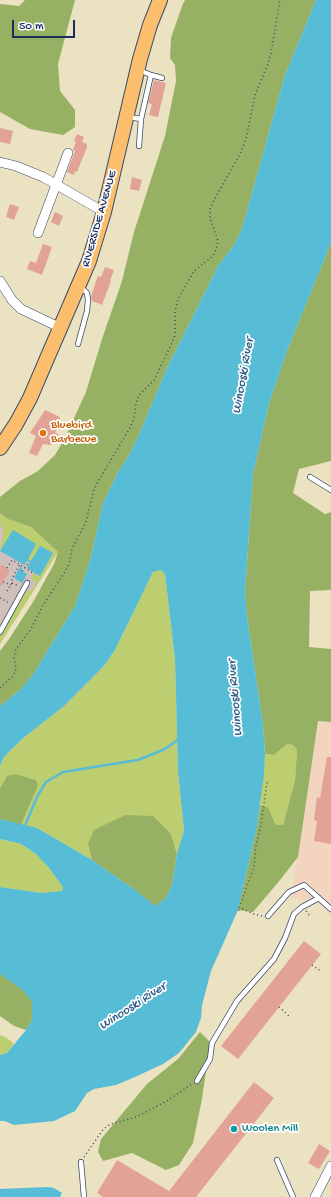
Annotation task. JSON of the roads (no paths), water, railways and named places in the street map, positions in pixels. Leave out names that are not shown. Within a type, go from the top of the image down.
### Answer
[{"type":"main road","name":"RIVERSIDE AVENUE","points":[[0,448],[24,409],[61,328],[94,246],[104,212],[137,70],[150,25],[160,0]]},
{"type":"street","points":[[38,233],[68,153]]},
{"type":"street","points":[[0,162],[30,171],[104,212]]},
{"type":"street","points":[[0,281],[3,295],[12,300],[21,309],[61,328]]},
{"type":"street","points":[[315,1197],[331,1166]]},
{"type":"lane","points":[[137,70],[162,78]]},
{"type":"lane","points":[[140,146],[142,119],[151,75]]},
{"type":"lane","points":[[126,116],[142,119]]},
{"type":"lane","points":[[78,344],[87,310],[88,300],[87,293],[79,286]]},
{"type":"lane","points":[[310,477],[331,490]]},
{"type":"lane","points":[[0,632],[27,582]]},
{"type":"lane","points":[[268,916],[289,892],[304,885],[331,909]]},
{"type":"lane","points":[[197,1081],[210,1059],[212,1043],[237,1001],[274,959],[285,938],[294,914],[302,907],[319,898]]},
{"type":"lane","points":[[277,1160],[293,1197]]},
{"type":"lane","points":[[81,1162],[84,1197]]},
{"type":"water","name":"Winooski River","points":[[316,0],[331,0],[331,243],[288,348],[269,404],[253,474],[245,592],[247,616],[263,725],[265,754],[257,827],[238,910],[211,971],[202,1005],[201,1018],[196,1032],[179,1053],[163,1064],[135,1077],[116,1085],[94,1089],[87,1093],[75,1111],[54,1121],[14,1125],[5,1121],[0,1121],[0,1055],[7,1053],[26,1030],[32,1020],[32,1002],[24,991],[0,974],[0,887],[41,893],[62,891],[63,887],[36,854],[21,844],[0,839],[0,819],[37,828],[92,860],[155,906],[165,899],[172,885],[177,854],[184,830],[178,772],[175,659],[165,574],[161,570],[153,572],[115,650],[103,667],[64,706],[22,739],[4,757],[0,766],[0,706],[20,690],[32,676],[75,606],[90,561],[103,503],[118,472],[138,437],[167,368],[218,266],[234,245],[242,229],[285,75]]},
{"type":"water","points":[[13,530],[36,544],[28,559],[31,561],[40,546],[53,553],[40,576],[27,568],[30,562],[27,561],[24,565],[0,551]]},
{"type":"water","points":[[20,567],[22,568],[21,570],[27,574],[22,583],[14,578]]},
{"type":"water","points":[[54,1188],[62,1193],[60,1197],[0,1197],[0,1189]]},
{"type":"waterway","points":[[24,828],[37,797],[46,782],[63,772],[138,760],[165,749],[179,739]]},
{"type":"place","name":"Bluebird Barbecue","points":[[43,433]]},
{"type":"place","name":"Woolen Mill","points":[[234,1129]]}]
